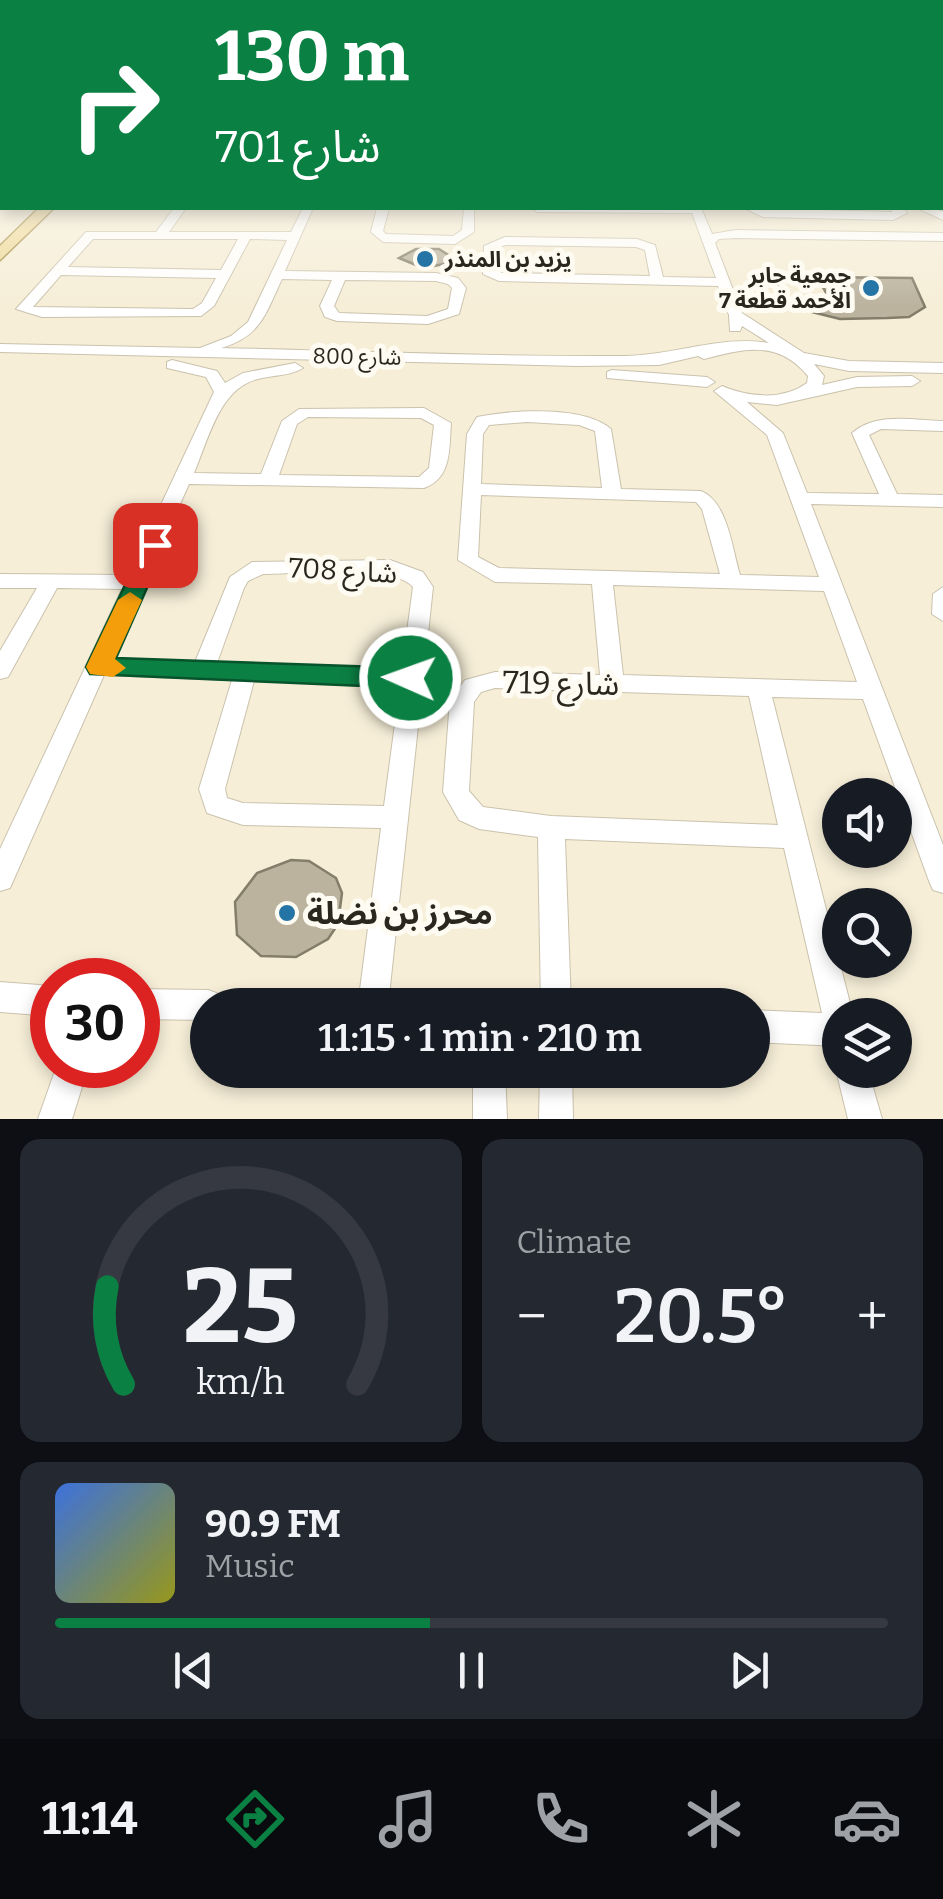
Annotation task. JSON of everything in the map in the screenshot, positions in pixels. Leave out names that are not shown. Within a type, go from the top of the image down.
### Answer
[{"type":"main road","points":[[0,232],[25,210]]},
{"type":"main road","points":[[0,255],[45,210]]},
{"type":"street","points":[[160,235],[179,210]]},
{"type":"street","points":[[174,359],[236,339],[254,324],[307,210]]},
{"type":"street","points":[[382,210],[377,232],[382,238],[455,240],[468,232],[470,210]]},
{"type":"street","points":[[535,240],[536,210]]},
{"type":"street","points":[[696,210],[736,315],[734,331],[698,364],[715,386],[775,433]]},
{"type":"street","points":[[754,210],[762,214],[892,216],[901,213],[899,210]]},
{"type":"street","points":[[708,242],[716,236],[736,234],[943,237]]},
{"type":"street","points":[[246,236],[207,306],[189,314],[26,311],[90,235],[295,236]]},
{"type":"street","points":[[657,280],[648,246],[535,240],[490,246],[488,271],[506,278],[724,282]]},
{"type":"street","points":[[56,271],[224,274]]},
{"type":"street","points":[[278,275],[340,276],[445,278],[459,288],[454,311],[428,320],[337,317],[330,314],[328,306],[340,276]]},
{"type":"street","points":[[736,315],[795,354],[816,376],[801,395]]},
{"type":"street","points":[[254,324],[254,336],[261,342],[312,356]]},
{"type":"street","name":"شارع 800","points":[[0,364],[312,356],[631,362],[754,343],[795,354]]},
{"type":"street","name":"شارع 800","points":[[0,348],[295,368],[637,375],[715,386],[760,400],[801,395]]},
{"type":"street","points":[[795,354],[849,366],[943,368]]},
{"type":"street","points":[[174,359],[212,374],[222,392]]},
{"type":"street","points":[[0,880],[8,842],[99,667],[222,392],[248,376],[295,368]]},
{"type":"street","points":[[943,381],[858,382],[801,395],[777,410],[775,433],[943,881]]},
{"type":"street","points":[[184,478],[424,484],[438,470],[443,423],[424,414],[305,412],[290,421],[269,478]]},
{"type":"street","points":[[612,491],[603,429],[596,424],[502,418],[478,426],[467,552],[472,566],[494,575],[832,584]]},
{"type":"street","points":[[890,499],[860,433],[878,424],[943,426]]},
{"type":"street","points":[[473,489],[691,494],[708,502],[732,582]]},
{"type":"street","points":[[802,498],[943,500]]},
{"type":"street","name":"شارع 708","points":[[202,672],[234,588],[247,571],[265,566],[390,567],[416,577],[423,586],[392,817],[375,988]]},
{"type":"street","points":[[602,578],[612,683]]},
{"type":"street","points":[[0,581],[138,582]]},
{"type":"street","points":[[0,670],[50,582]]},
{"type":"street","points":[[943,594],[943,614]]},
{"type":"street","points":[[99,667],[410,678]]},
{"type":"street","points":[[245,673],[212,788],[216,805],[244,814],[392,817]]},
{"type":"street","name":"شارع 719","points":[[794,836],[551,827],[479,818],[460,804],[456,792],[462,700],[473,686],[495,680],[873,691]]},
{"type":"street","points":[[759,690],[833,998]]},
{"type":"street","points":[[551,827],[556,988]]},
{"type":"street","points":[[0,997],[30,999]]},
{"type":"street","points":[[160,1004],[190,1005]]},
{"type":"street","points":[[770,1026],[822,1027]]},
{"type":"street","points":[[55,1119],[65,1088]]},
{"type":"street","points":[[489,1088],[490,1119]]},
{"type":"street","points":[[556,1088],[556,1119]]},
{"type":"street","points":[[857,1088],[865,1119]]},
{"type":"building","name":"يزيد بن المنذر","points":[[416,249],[439,249],[450,256],[444,264],[423,268],[399,258]]},
{"type":"building","name":"جمعية جابر الأحمد قطعة 7","points":[[817,277],[912,278],[925,307],[909,317],[887,318],[840,319],[812,312],[812,306],[833,305]]},
{"type":"building","name":"محرز بن نضلة","points":[[291,860],[309,861],[336,878],[342,893],[338,924],[328,939],[296,957],[261,956],[237,935],[235,902],[257,873]]},
{"type":"slow traffic","points":[[113,668],[99,667],[130,600]]},
{"type":"place","name":"يزيد بن المنذر","points":[[425,259]]},
{"type":"place","name":"جمعية جابر الأحمد قطعة 7","points":[[871,288]]},
{"type":"place","name":"محرز بن نضلة","points":[[287,913]]},
{"type":"route","points":[[155,545],[99,667],[410,678]]}]
